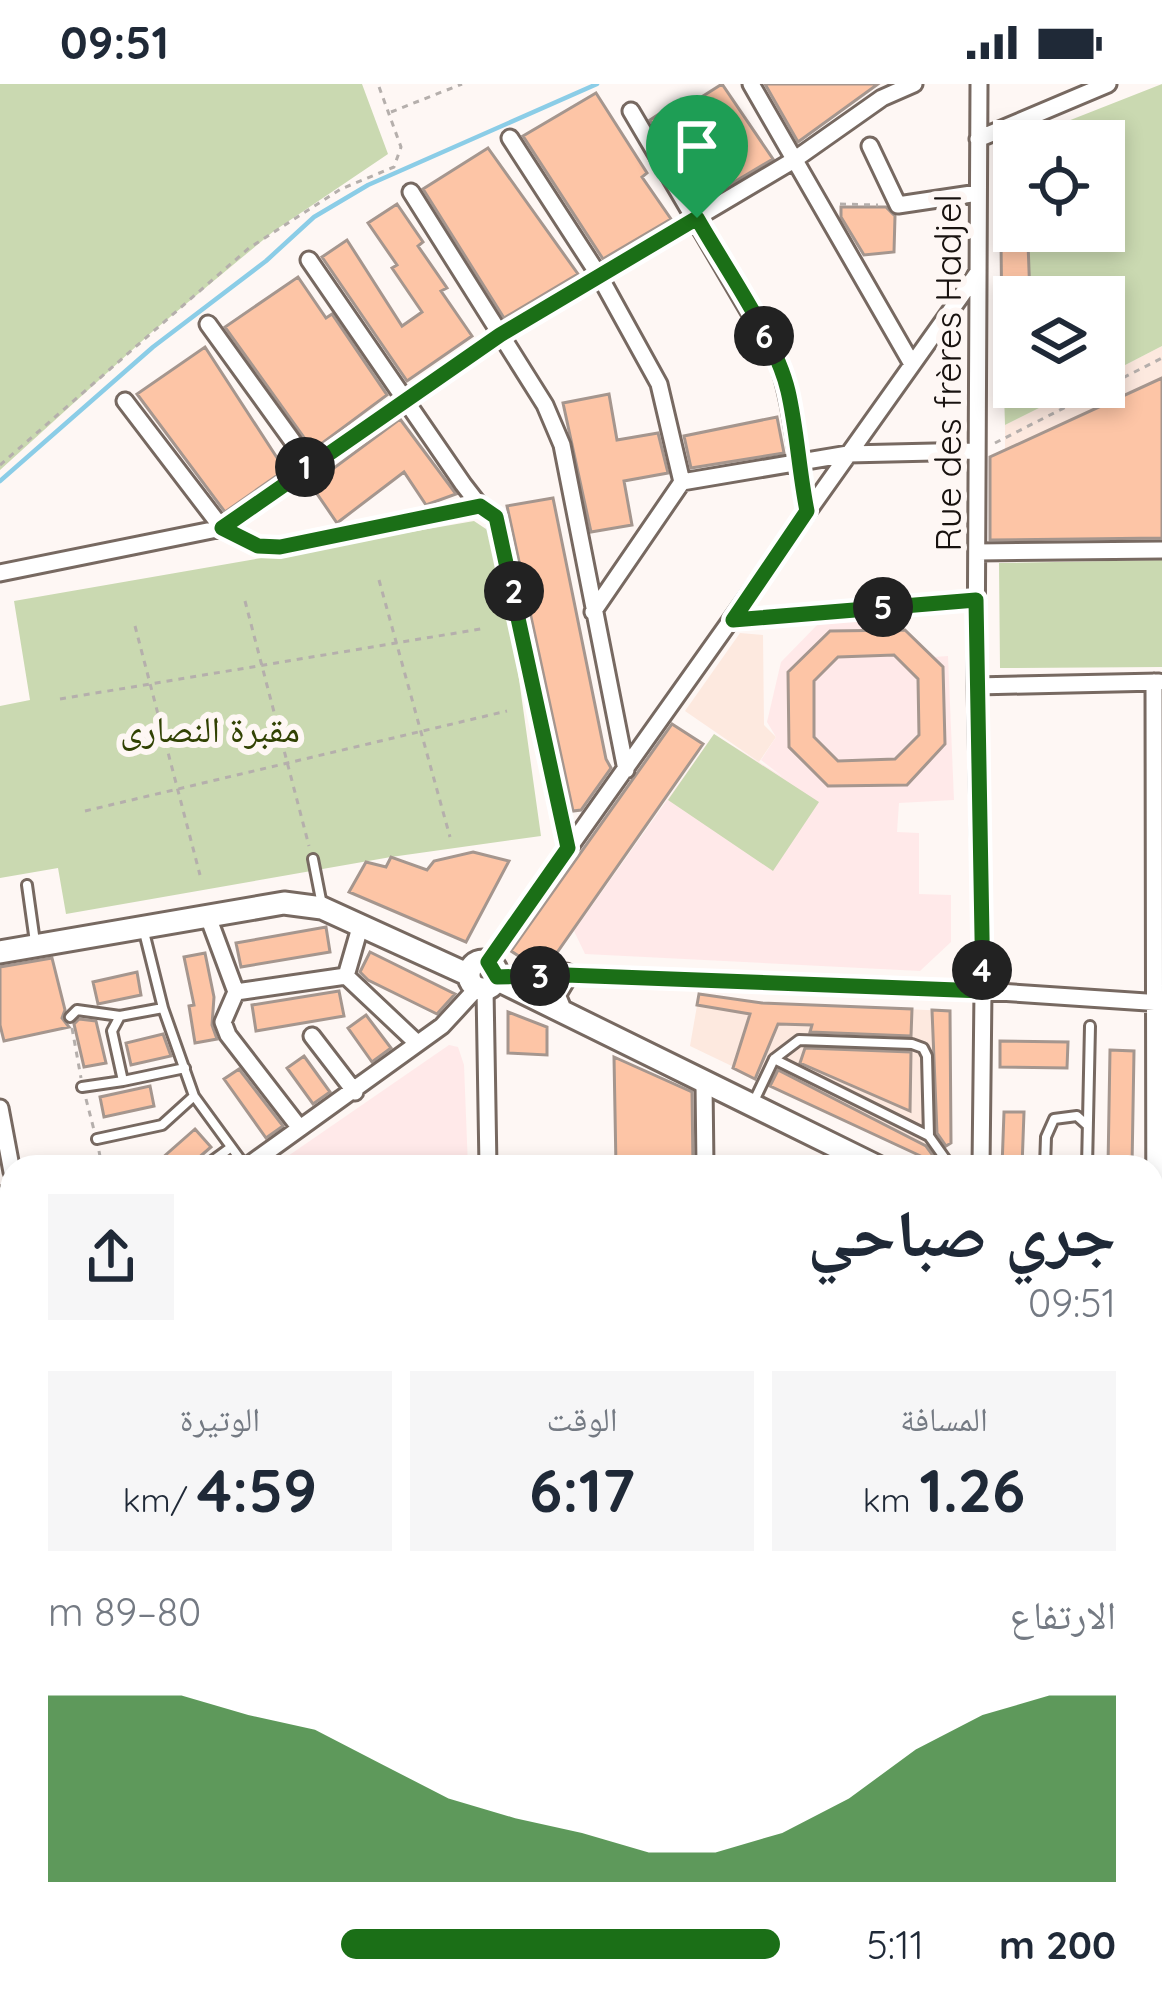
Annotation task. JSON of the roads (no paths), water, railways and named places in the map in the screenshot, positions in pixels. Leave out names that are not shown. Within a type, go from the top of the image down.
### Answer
[{"type":"street","points":[[751,84],[912,364]]},
{"type":"street","points":[[0,573],[222,528],[500,335],[794,160],[879,91],[914,84]]},
{"type":"street","name":"Rue des frères Hadjel","points":[[979,84],[976,686],[982,1155]]},
{"type":"street","points":[[978,139],[1108,84]]},
{"type":"street","points":[[631,111],[777,359],[788,391],[807,511]]},
{"type":"street","points":[[510,138],[600,277],[659,384],[682,482]]},
{"type":"street","points":[[870,146],[898,205],[978,193]]},
{"type":"street","points":[[412,192],[544,405],[562,445],[626,770]]},
{"type":"street","points":[[309,260],[480,506],[496,517],[568,848]]},
{"type":"street","points":[[262,1155],[442,1026],[485,979],[568,848],[978,272]]},
{"type":"street","points":[[208,324],[309,464]]},
{"type":"street","points":[[124,401],[222,528],[258,546],[280,547],[480,506]]},
{"type":"street","points":[[593,612],[682,482],[848,454],[977,452]]},
{"type":"street","points":[[976,552],[1162,550]]},
{"type":"street","points":[[733,620],[976,600]]},
{"type":"street","points":[[976,686],[1158,682],[1158,1155]]},
{"type":"street","points":[[0,952],[284,903],[322,908],[559,1007],[853,1155]]},
{"type":"street","points":[[207,914],[236,992],[223,1022],[228,1035],[299,1127]]},
{"type":"street","points":[[346,976],[361,924]]},
{"type":"street","points":[[485,979],[566,975],[983,991],[1160,1003]]},
{"type":"street","points":[[559,1007],[554,995],[566,975]]},
{"type":"street","points":[[236,992],[346,976]]},
{"type":"street","points":[[346,976],[416,1042]]},
{"type":"street","points":[[485,979],[488,1155]]},
{"type":"street","points":[[442,1026],[474,1022],[488,1038]]},
{"type":"street","points":[[312,1036],[355,1092]]},
{"type":"street","points":[[704,1084],[706,1155]]},
{"type":"street","points":[[0,1108],[9,1155]]},
{"type":"street","points":[[977,1155],[982,1149]]},
{"type":"lane","points":[[313,859],[322,908]]},
{"type":"lane","points":[[27,885],[35,944]]},
{"type":"lane","points":[[142,925],[163,1008],[194,1096],[236,1155]]},
{"type":"lane","points":[[70,1017],[77,1010],[120,1016],[163,1008]]},
{"type":"lane","points":[[120,1016],[112,1031],[123,1081]]},
{"type":"lane","points":[[1088,1155],[1090,1026]]},
{"type":"lane","points":[[751,1106],[774,1059],[799,1040],[913,1044],[927,1056],[929,1136]]},
{"type":"lane","points":[[774,1059],[929,1136],[942,1155]]},
{"type":"lane","points":[[82,1087],[185,1068]]},
{"type":"lane","points":[[97,1138],[162,1125],[194,1096]]},
{"type":"lane","points":[[1045,1155],[1054,1119],[1077,1115],[1088,1126]]},
{"type":"lane","points":[[221,1155],[230,1148]]},
{"type":"waterway","points":[[0,481],[153,347],[266,261],[314,217],[368,185],[597,84]]},
{"type":"park label","name":"مقبرة النصارى","points":[[210,728]]}]
